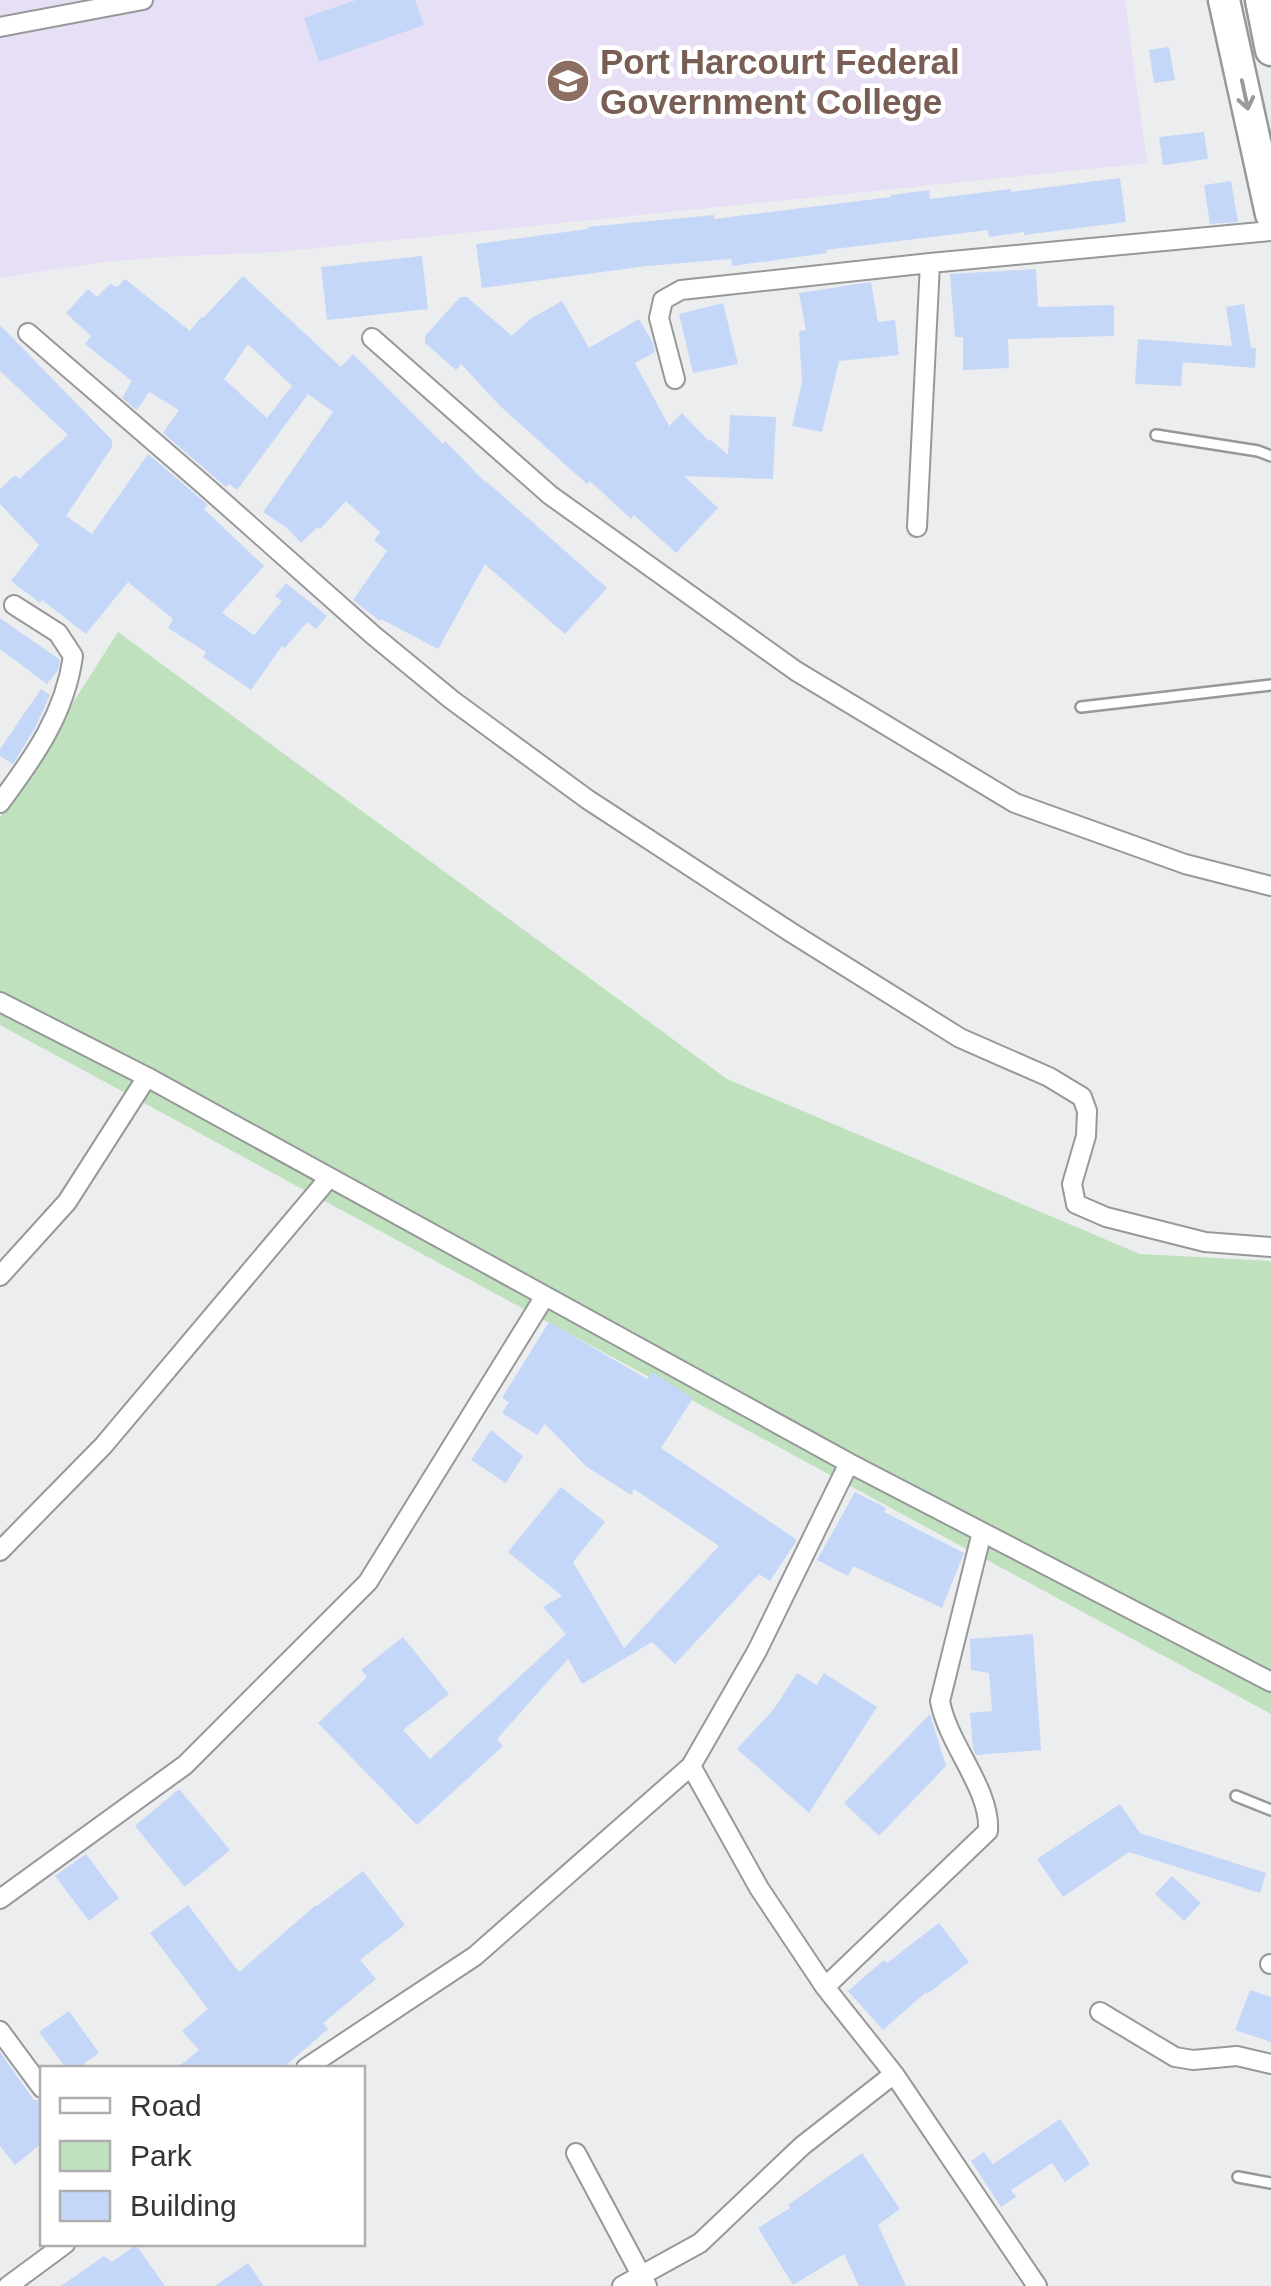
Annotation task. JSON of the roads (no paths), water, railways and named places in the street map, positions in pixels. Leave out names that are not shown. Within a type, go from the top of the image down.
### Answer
[{"type":"main road","points":[[1224,0],[1271,214]]},
{"type":"main road","points":[[1261,0],[1271,50]]},
{"type":"street","points":[[0,27],[142,0]]},
{"type":"street","points":[[675,380],[659,318],[663,300],[681,290],[1271,232]]},
{"type":"street","points":[[917,528],[930,263]]},
{"type":"street","points":[[28,334],[386,646],[587,799],[960,1038],[1049,1076],[1082,1097],[1087,1111],[1086,1136],[1072,1184],[1076,1204],[1106,1217],[1205,1242],[1271,1246]]},
{"type":"street","points":[[372,338],[550,495],[796,671],[1015,804],[1185,864],[1271,886]]},
{"type":"street","points":[[0,803],[39,750],[69,685],[72,656],[58,634],[14,604]]},
{"type":"street","points":[[0,1002],[148,1077],[849,1463],[1271,1682]]},
{"type":"street","points":[[0,1276],[68,1202],[148,1077]]},
{"type":"street","points":[[0,1551],[103,1446],[328,1178]]},
{"type":"street","points":[[0,1898],[185,1765],[368,1582],[545,1296]]},
{"type":"street","points":[[309,2066],[475,1956],[691,1766],[757,1651],[849,1463]]},
{"type":"street","points":[[825,1987],[988,1831],[984,1801],[943,1718],[940,1702],[982,1532]]},
{"type":"street","points":[[691,1766],[759,1888],[825,1987],[894,2074],[1037,2286]]},
{"type":"street","points":[[1100,2012],[1176,2057],[1194,2060],[1238,2056],[1271,2064]]},
{"type":"street","points":[[0,2031],[40,2085]]},
{"type":"street","points":[[622,2286],[645,2281],[700,2242],[802,2146],[894,2074]]},
{"type":"street","points":[[576,2153],[645,2281]]},
{"type":"street","points":[[8,2286],[61,2246]]},
{"type":"lane","points":[[1156,435],[1271,456]]},
{"type":"lane","points":[[1081,707],[1271,686]]},
{"type":"lane","points":[[1236,1796],[1271,1810]]},
{"type":"lane","points":[[1238,2178],[1271,2183]]},
{"type":"place","name":"Port Harcourt Federal Government College","points":[[568,81]]}]
